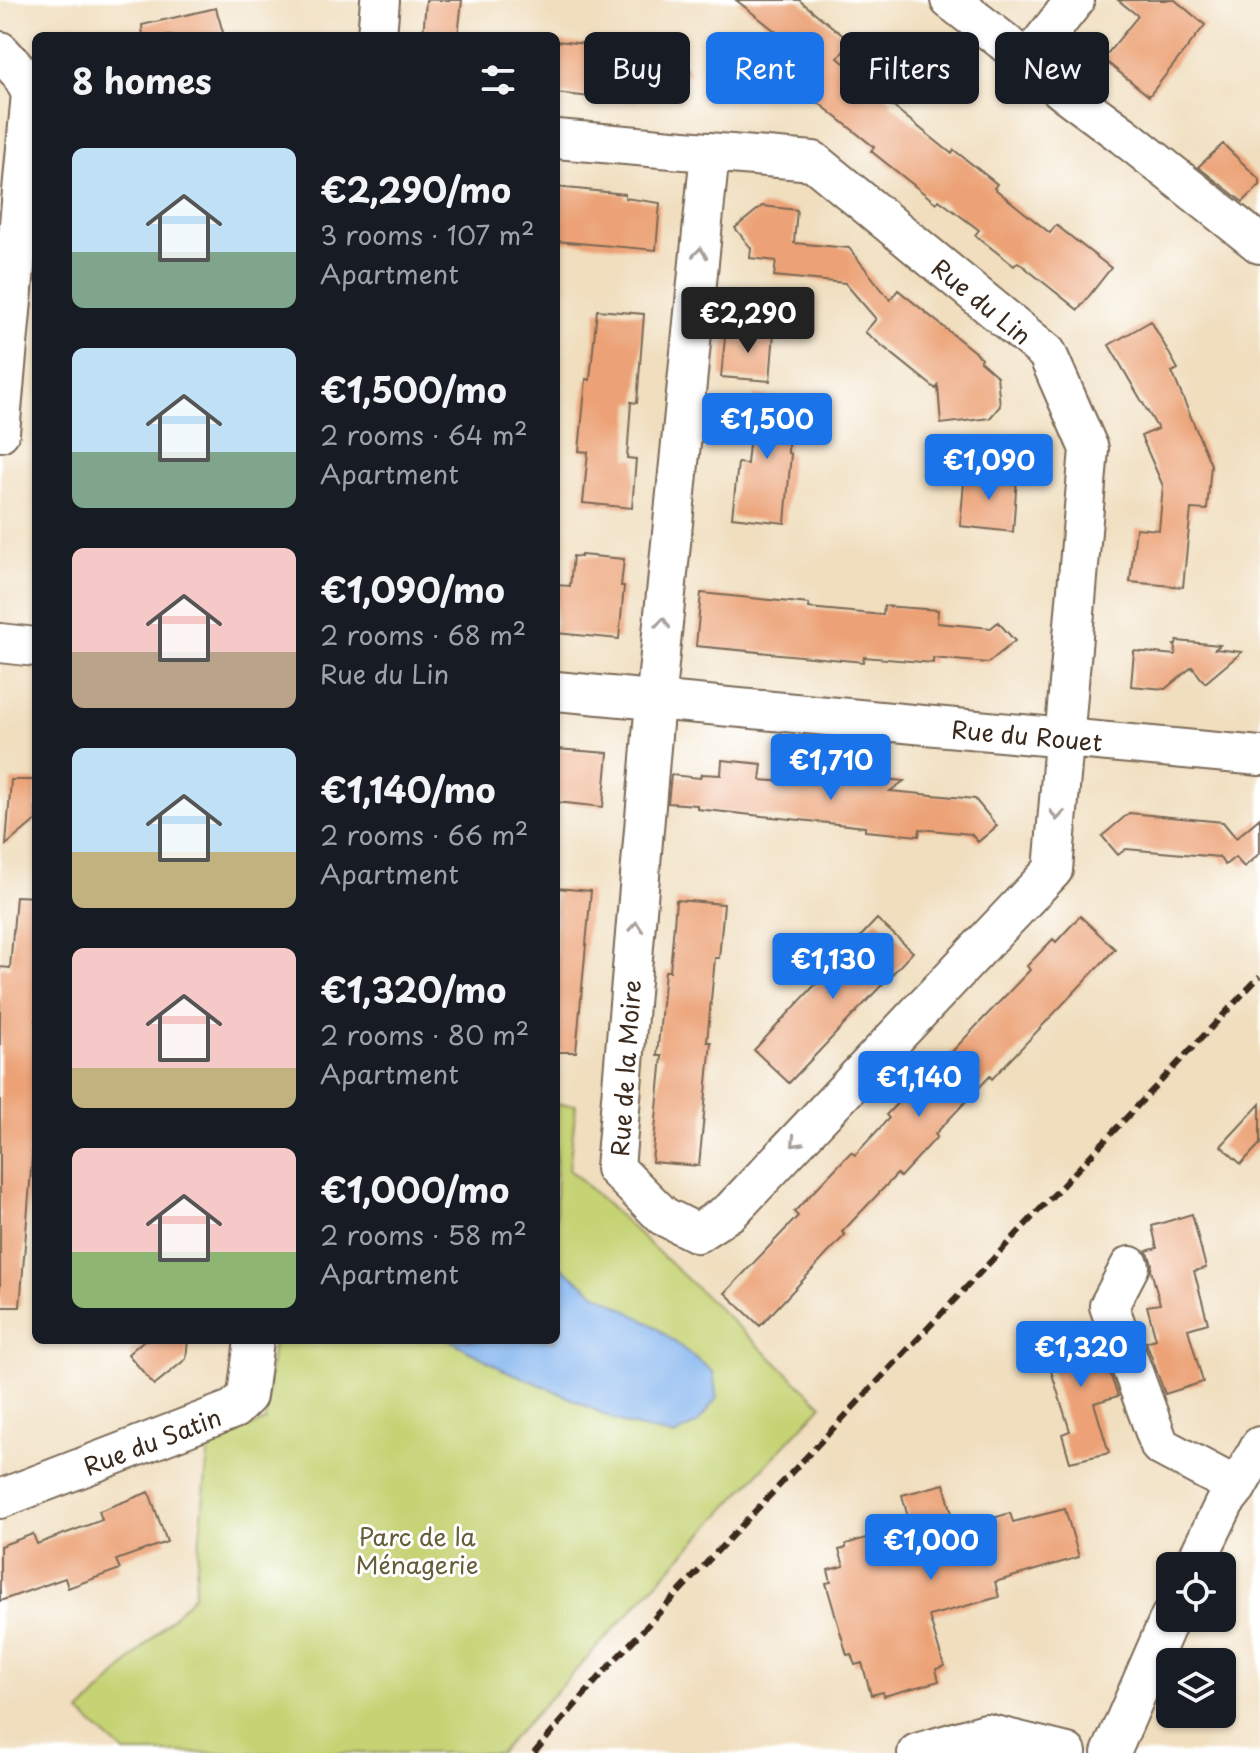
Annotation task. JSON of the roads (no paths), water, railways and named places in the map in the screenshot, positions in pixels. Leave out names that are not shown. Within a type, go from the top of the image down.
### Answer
[{"type":"street","points":[[377,32],[380,0]]},
{"type":"street","points":[[950,0],[995,36]]},
{"type":"street","points":[[1050,32],[1075,0]]},
{"type":"street","points":[[0,51],[20,73],[31,93],[0,432]]},
{"type":"street","points":[[1081,104],[1260,244]]},
{"type":"street","name":"Rue du Lin","points":[[560,139],[813,161],[1047,353],[1089,449],[1064,738]]},
{"type":"street","points":[[656,701],[710,152]]},
{"type":"street","points":[[0,643],[32,647]]},
{"type":"street","name":"Rue du Rouet","points":[[560,691],[1260,756]]},
{"type":"street","name":"Rue de la Moire","points":[[656,701],[615,1168],[663,1216],[697,1233],[731,1211],[1053,870],[1064,738]]},
{"type":"street","points":[[1130,1266],[1109,1306],[1160,1446],[1237,1487]]},
{"type":"street","name":"Rue du Satin","points":[[0,1499],[234,1409],[247,1396],[254,1344]]},
{"type":"street","points":[[1201,1552],[1225,1502],[1260,1446]]},
{"type":"street","points":[[1111,1753],[1163,1632]]},
{"type":"street","points":[[917,1753],[986,1733],[1067,1753]]},
{"type":"water","points":[[560,1266],[594,1292],[653,1325],[713,1372],[717,1398],[697,1424],[674,1436],[624,1424],[502,1369],[457,1344],[560,1344]]},
{"type":"railway","points":[[534,1753],[610,1665],[1260,976]]},
{"type":"park label","name":"Parc de la Ménagerie","points":[[417,1550]]}]
